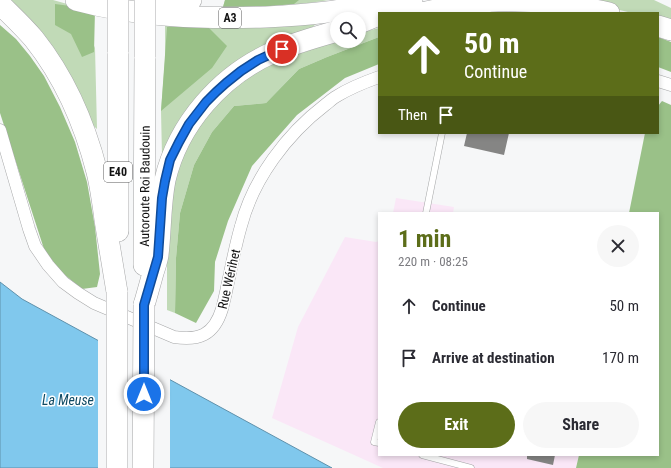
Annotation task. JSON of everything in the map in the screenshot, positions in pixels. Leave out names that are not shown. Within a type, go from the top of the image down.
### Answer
[{"type":"highway","name":"A3","points":[[76,0],[93,5],[127,11],[210,18],[308,14],[340,10],[383,0]]},
{"type":"highway","name":"Autoroute Roi Baudouin","points":[[117,468],[118,0]]},
{"type":"highway","points":[[137,0],[170,2],[191,0]]},
{"type":"highway","name":"Autoroute Roi Baudouin","points":[[143,468],[145,0]]},
{"type":"highway","points":[[385,12],[412,0]]},
{"type":"highway","points":[[426,12],[474,3],[497,1],[543,3],[605,12]]},
{"type":"highway","points":[[4,9],[34,39],[65,87],[79,117],[97,174],[117,292]]},
{"type":"highway","points":[[366,20],[378,15]]},
{"type":"highway","points":[[366,25],[378,22]]},
{"type":"highway","points":[[659,26],[671,30]]},
{"type":"highway","points":[[144,305],[158,257],[161,206],[170,160],[189,124],[206,102],[241,71],[273,52],[330,33]]},
{"type":"street","name":"Rue Wérihet","points":[[0,130],[29,228],[36,246],[48,264],[63,282],[94,303],[174,337],[193,338],[206,333],[219,319],[241,225],[250,199],[275,155],[314,113],[331,100],[363,83],[378,77]]},
{"type":"street","points":[[659,81],[671,85]]},
{"type":"lane","points":[[426,212],[442,134]]},
{"type":"lane","points":[[378,426],[374,442],[378,443]]},
{"type":"lane","points":[[426,456],[471,468]]},
{"type":"shaded area","points":[[396,198],[454,207],[453,212],[393,212]]},
{"type":"shaded area","points":[[345,237],[378,241],[378,456],[579,456],[576,468],[383,468],[272,418],[298,327]]},
{"type":"green space","points":[[7,0],[53,0],[78,7],[95,48],[97,129],[87,120]]},
{"type":"green space","points":[[225,0],[329,0],[289,5],[223,7]]},
{"type":"green space","points":[[225,0],[299,0],[294,4],[223,7]]},
{"type":"green space","points":[[565,0],[654,0],[671,8],[671,24],[659,20],[659,12],[628,12],[595,4]]},
{"type":"green space","points":[[55,4],[95,10],[94,52],[82,57],[71,34],[55,25]]},
{"type":"green space","points":[[330,14],[330,19],[316,24],[306,33],[269,45],[162,156],[161,111],[165,60],[165,20]]},
{"type":"green space","points":[[0,25],[16,39],[44,76],[60,107],[75,142],[87,182],[95,227],[100,274],[97,287],[82,289],[60,271],[44,249],[0,113]]},
{"type":"green space","points":[[206,25],[227,46],[212,68],[161,111],[167,27]]},
{"type":"green space","points":[[378,28],[378,37],[366,42],[366,31]]},
{"type":"green space","points":[[378,37],[378,64],[345,78],[297,115],[252,166],[228,221],[215,262],[214,291],[196,323],[175,313],[176,258],[180,213],[194,165],[212,132],[234,106],[266,103],[299,69],[350,48],[366,48],[366,42]]},
{"type":"green space","points":[[659,37],[671,42],[671,72],[659,67]]},
{"type":"green space","points":[[330,43],[330,48],[350,48],[299,69],[266,103],[234,106],[212,132],[194,165],[180,213],[176,258],[175,313],[167,310],[167,224],[176,169],[199,124],[223,97],[248,76],[271,63]]},
{"type":"green space","points":[[662,101],[671,105],[671,468],[576,468],[579,456],[659,456],[659,212],[629,212],[645,134],[659,134],[659,105]]},
{"type":"water","name":"La Meuse","points":[[0,282],[22,299],[332,468],[0,468]]},
{"type":"pier","points":[[98,338],[170,377],[170,468],[98,468]]},
{"type":"building","points":[[467,134],[509,134],[504,155],[464,146]]},
{"type":"building","points":[[527,456],[555,456],[553,465],[527,459]]},
{"type":"route","points":[[144,394],[144,305],[158,257],[162,198],[170,160],[189,124],[216,92],[241,71],[258,60],[282,49]]}]
